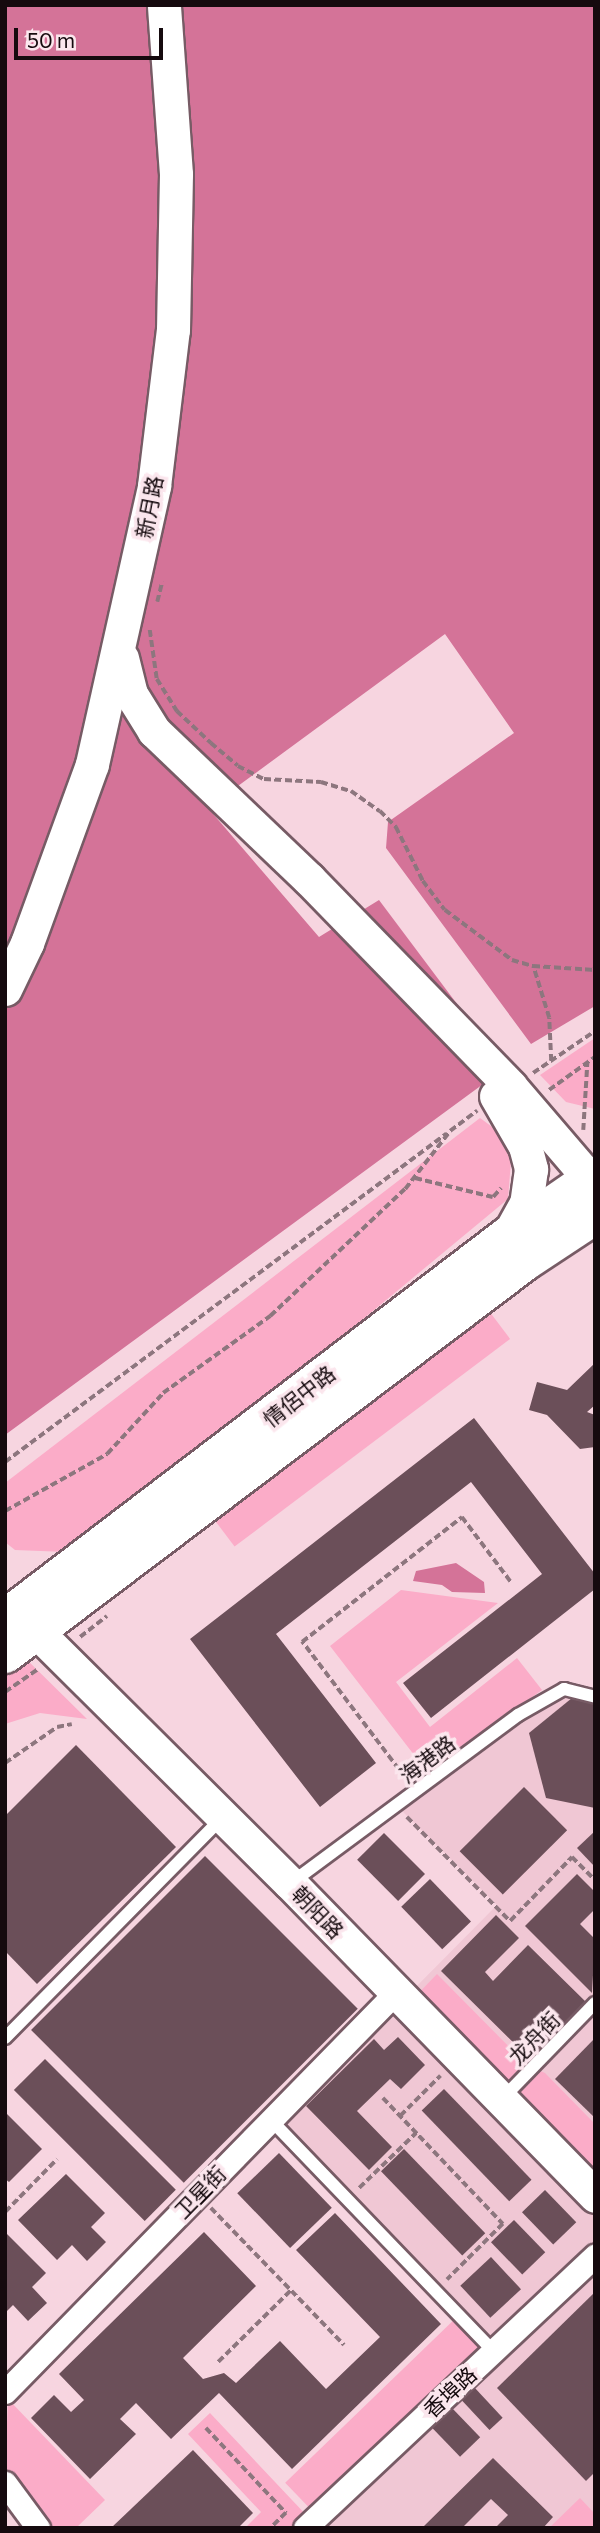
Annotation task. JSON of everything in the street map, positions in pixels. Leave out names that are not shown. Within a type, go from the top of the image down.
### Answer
[{"type":"highway","name":"情侶中路","points":[[5,1654],[21,1625],[508,1236],[591,1178]]},
{"type":"highway","name":"情侶中路","points":[[21,1625],[524,1262],[591,1178]]},
{"type":"street","name":"新月路","points":[[5,989],[66,841],[111,694],[154,486],[173,330],[176,174],[164,5]]},
{"type":"street","points":[[121,645],[131,694],[154,731],[309,879],[512,1086],[591,1178]]},
{"type":"street","points":[[111,694],[157,753],[512,1086],[531,1169],[526,1203],[508,1236]]},
{"type":"street","name":"朝阳路","points":[[21,1625],[223,1817],[595,2196]]},
{"type":"street","name":"卫星街","points":[[5,2392],[396,1992]]},
{"type":"street","name":"香埠路","points":[[313,2525],[595,2256]]},
{"type":"street","points":[[5,2483],[38,2528]]},
{"type":"lane","name":"海港路","points":[[290,1884],[518,1715],[564,1689],[595,1697]]},
{"type":"lane","points":[[5,2038],[223,1817]]},
{"type":"lane","name":"龙舟街","points":[[501,2100],[595,2003]]},
{"type":"lane","points":[[271,2120],[494,2351]]},
{"type":"path","points":[[153,614],[164,569]]},
{"type":"path","points":[[150,624],[158,678],[177,711],[238,766],[264,779],[321,782],[351,791],[380,811],[396,827],[423,881],[445,910],[512,960],[533,966],[595,970]]},
{"type":"path","points":[[533,966],[549,1018],[551,1061]]},
{"type":"path","points":[[5,1462],[450,1130],[595,1031]]},
{"type":"path","points":[[512,1086],[547,1091],[595,1057]]},
{"type":"path","points":[[587,1063],[591,1178]]},
{"type":"path","points":[[5,1511],[107,1454],[163,1393],[270,1316],[405,1189],[450,1130]]},
{"type":"path","points":[[415,1791],[303,1642],[462,1517],[511,1582]]},
{"type":"path","points":[[5,1763],[57,1727],[72,1724]]},
{"type":"path","points":[[396,1805],[510,1921],[572,1857],[595,1880]]},
{"type":"path","points":[[400,2116],[459,2057]]},
{"type":"path","points":[[383,2098],[503,2224],[435,2291]]},
{"type":"path","points":[[347,2199],[416,2133]]},
{"type":"path","points":[[6,2209],[57,2159]]},
{"type":"path","points":[[198,2194],[344,2345]]},
{"type":"path","points":[[218,2362],[291,2290]]},
{"type":"path","points":[[206,2428],[286,2513],[271,2528]]},
{"type":"shaded area","points":[[5,5],[595,5],[595,1006],[531,1044],[386,848],[388,822],[514,733],[445,634],[208,808],[319,937],[379,900],[505,1068],[5,1435]]},
{"type":"shaded area","points":[[595,1038],[595,1109],[566,1102],[540,1075]]},
{"type":"shaded area","points":[[480,1118],[506,1137],[511,1161],[508,1199],[204,1451],[66,1552],[15,1550],[5,1542],[5,1483]]},
{"type":"shaded area","points":[[483,1303],[510,1339],[235,1547],[207,1511]]},
{"type":"shaded area","points":[[456,1563],[484,1582],[485,1593],[452,1592],[442,1585],[413,1581],[416,1571]]},
{"type":"shaded area","points":[[401,1590],[498,1603],[396,1682],[430,1727],[517,1658],[542,1690],[428,1773],[330,1646]]},
{"type":"shaded area","points":[[18,1651],[87,1719],[40,1713],[5,1724],[5,1660]]},
{"type":"shaded area","points":[[564,1690],[595,1697],[595,2001],[501,2099],[404,1999],[497,1905],[396,1805]]},
{"type":"shaded area","points":[[437,1974],[527,2065],[545,2073],[595,2124],[595,2188],[411,2001]]},
{"type":"shaded area","points":[[396,1994],[595,2197],[595,2255],[497,2345],[278,2115]]},
{"type":"shaded area","points":[[595,2004],[595,2194],[502,2100]]},
{"type":"shaded area","points":[[595,2258],[595,2528],[323,2528],[315,2520]]},
{"type":"shaded area","points":[[460,2314],[491,2346],[316,2515],[285,2483]]},
{"type":"shaded area","points":[[8,2399],[105,2500],[76,2528],[44,2528],[5,2474]]},
{"type":"shaded area","points":[[210,2413],[309,2518],[299,2528],[245,2528],[261,2512],[188,2434]]},
{"type":"shaded area","points":[[580,2498],[595,2514],[595,2528],[549,2528]]},
{"type":"building","points":[[595,1363],[595,1405],[587,1412],[595,1415],[595,1447],[580,1449],[547,1415],[529,1410],[537,1382],[567,1390]]},
{"type":"building","points":[[474,1418],[595,1574],[595,1589],[431,1718],[403,1683],[542,1574],[471,1482],[276,1634],[376,1763],[320,1807],[190,1639]]},
{"type":"building","points":[[572,1698],[595,1703],[595,1808],[546,1798],[529,1733]]},
{"type":"building","points":[[76,1745],[176,1847],[37,1984],[5,1951],[5,1816]]},
{"type":"building","points":[[524,1787],[567,1830],[503,1894],[460,1851]]},
{"type":"building","points":[[595,1831],[595,1867],[577,1848]]},
{"type":"building","points":[[384,1833],[425,1874],[398,1901],[357,1860]]},
{"type":"building","points":[[205,1856],[358,2009],[184,2183],[31,2030]]},
{"type":"building","points":[[577,1874],[595,1892],[595,1909],[580,1924],[595,1939],[592,1993],[525,1926]]},
{"type":"building","points":[[430,1879],[471,1921],[442,1949],[401,1907]]},
{"type":"building","points":[[496,1915],[519,1938],[485,1972],[493,1981],[528,1945],[588,2004],[532,2061],[441,1971]]},
{"type":"building","points":[[398,2037],[425,2065],[401,2089],[390,2079],[357,2111],[392,2147],[369,2170],[306,2106],[374,2039],[384,2050]]},
{"type":"building","points":[[595,2038],[595,2118],[555,2079]]},
{"type":"building","points":[[45,2059],[176,2190],[145,2221],[14,2090]]},
{"type":"building","points":[[444,2089],[532,2180],[509,2201],[422,2111]]},
{"type":"building","points":[[5,2112],[42,2149],[9,2182],[5,2179]]},
{"type":"building","points":[[404,2149],[485,2233],[462,2255],[381,2171]]},
{"type":"building","points":[[279,2153],[332,2208],[290,2248],[237,2193]]},
{"type":"building","points":[[66,2174],[105,2213],[91,2227],[106,2242],[87,2261],[72,2245],[57,2260],[18,2220]]},
{"type":"building","points":[[545,2190],[576,2222],[553,2245],[522,2212]]},
{"type":"building","points":[[335,2213],[441,2324],[292,2469],[219,2393],[171,2439],[136,2403],[120,2419],[136,2434],[90,2479],[31,2418],[54,2395],[71,2412],[84,2400],[59,2374],[204,2232],[256,2286],[183,2358],[203,2379],[224,2373],[236,2383],[280,2341],[326,2389],[380,2337],[296,2250]]},
{"type":"building","points":[[514,2220],[545,2252],[522,2275],[491,2242]]},
{"type":"building","points":[[7,2234],[46,2273],[32,2287],[47,2303],[28,2321],[13,2305],[5,2313]]},
{"type":"building","points":[[491,2257],[521,2289],[490,2318],[460,2286]]},
{"type":"building","points":[[595,2292],[595,2472],[586,2481],[497,2388]]},
{"type":"building","points":[[474,2387],[503,2418],[489,2430],[461,2399]]},
{"type":"building","points":[[451,2407],[480,2437],[460,2457],[431,2426]]},
{"type":"building","points":[[193,2450],[253,2513],[238,2528],[111,2528]]},
{"type":"building","points":[[493,2458],[553,2517],[543,2528],[495,2528],[508,2515],[491,2499],[462,2528],[422,2528]]}]
